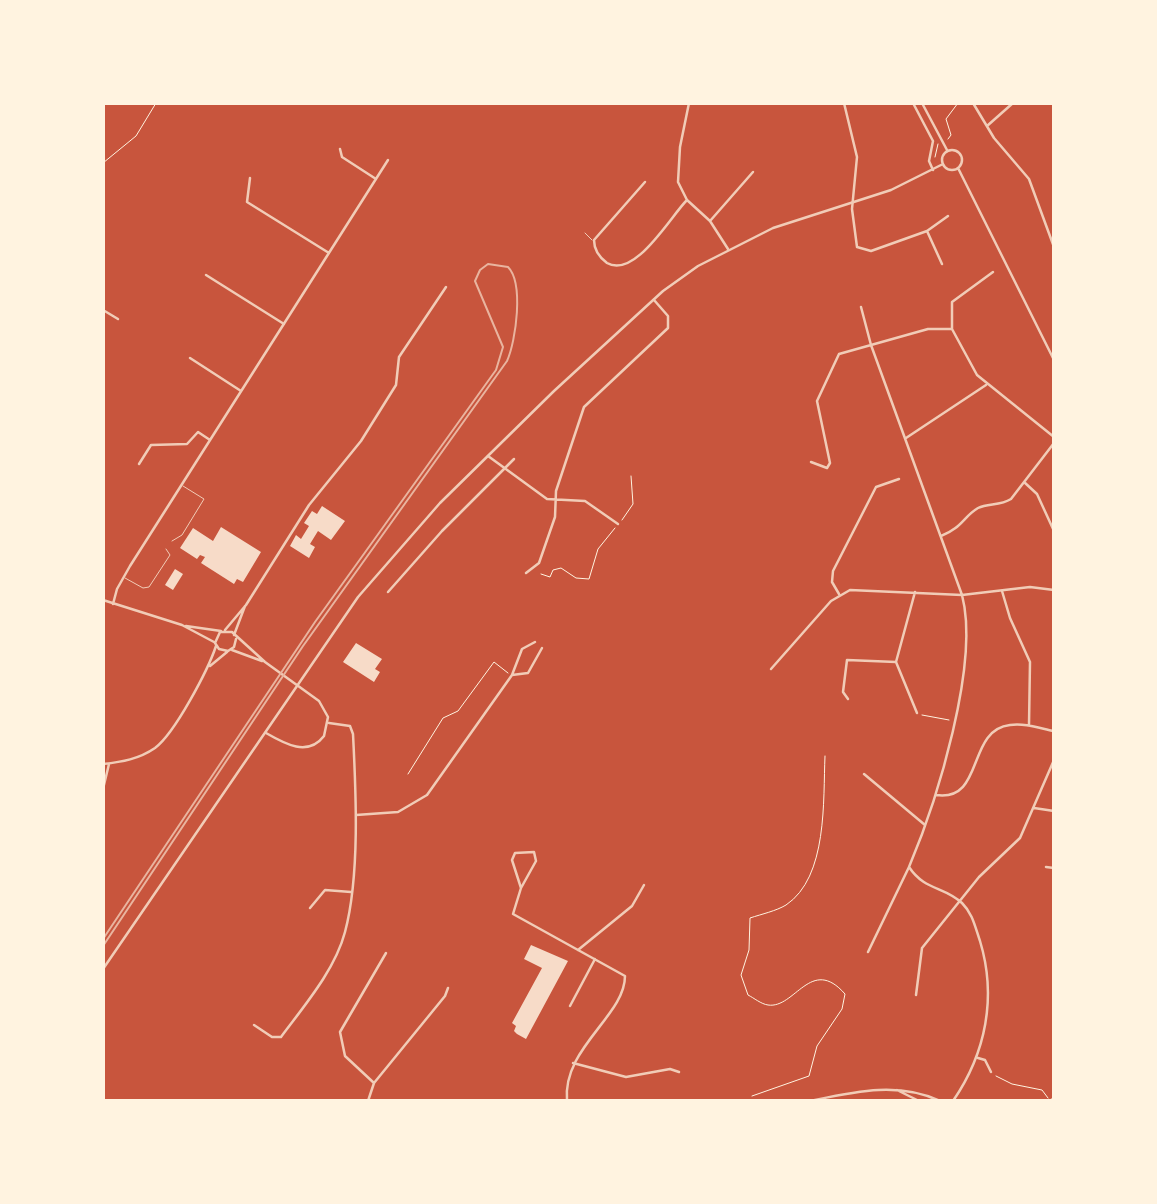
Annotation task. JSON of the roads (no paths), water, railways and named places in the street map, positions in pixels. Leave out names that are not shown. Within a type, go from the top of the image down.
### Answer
[{"type":"street","points":[[689,103],[678,182],[687,200],[710,221],[728,249]]},
{"type":"street","points":[[844,103],[857,156],[853,201],[855,244],[860,249],[871,251],[927,231],[948,216]]},
{"type":"street","points":[[913,103],[933,141],[929,161],[933,170]]},
{"type":"street","points":[[922,103],[947,151]]},
{"type":"street","points":[[973,103],[987,126],[1029,178],[1054,247]]},
{"type":"street","points":[[987,126],[1013,103]]},
{"type":"street","points":[[340,149],[342,157],[376,179]]},
{"type":"street","points":[[958,168],[949,170],[943,164],[943,156],[947,151],[955,150],[961,156],[958,168],[1054,360]]},
{"type":"street","points":[[113,604],[123,577],[388,160]]},
{"type":"street","points":[[103,969],[266,733],[311,662],[384,564],[488,456],[653,299],[698,266],[728,249],[798,218],[891,190],[943,164]]},
{"type":"street","points":[[710,221],[753,172]]},
{"type":"street","points":[[250,178],[247,202],[329,253]]},
{"type":"street","points":[[645,182],[594,240],[594,248],[602,259],[612,265],[626,266],[637,259],[687,200]]},
{"type":"street","points":[[927,231],[942,264]]},
{"type":"street","points":[[993,272],[951,300],[952,328],[976,374],[986,385],[1054,437]]},
{"type":"street","points":[[206,275],[284,324]]},
{"type":"street","points":[[103,764],[135,759],[153,749],[165,737],[210,666],[223,631],[246,605],[309,505],[352,455],[388,398],[396,385],[399,358],[446,287]]},
{"type":"street","points":[[526,573],[539,563],[555,517],[554,501],[586,406],[668,328],[668,316],[653,299]]},
{"type":"street","points":[[861,307],[871,345],[962,595],[968,645],[936,796],[909,867],[868,952]]},
{"type":"street","points":[[103,310],[118,319]]},
{"type":"street","points":[[811,462],[827,468],[830,463],[817,401],[839,354],[937,327],[952,328]]},
{"type":"street","points":[[190,358],[241,391]]},
{"type":"street","points":[[906,438],[986,385]]},
{"type":"street","points":[[139,464],[151,445],[187,444],[198,432],[211,440]]},
{"type":"street","points":[[941,536],[960,527],[977,509],[1007,502],[1054,443]]},
{"type":"street","points":[[488,456],[554,501],[584,501],[618,524]]},
{"type":"street","points":[[388,592],[449,523],[514,459]]},
{"type":"street","points":[[839,594],[832,582],[833,571],[876,487],[899,479]]},
{"type":"street","points":[[1024,482],[1037,494],[1054,531]]},
{"type":"street","points":[[771,669],[839,594],[857,589],[962,595],[1030,587],[1054,590]]},
{"type":"street","points":[[1002,591],[1010,618],[1030,662],[1029,725]]},
{"type":"street","points":[[915,592],[896,662],[917,713]]},
{"type":"street","points":[[103,600],[182,625],[223,631],[235,637],[312,695],[323,707],[329,723],[320,740],[307,747],[294,747],[266,733]]},
{"type":"street","points":[[210,666],[229,650],[246,605]]},
{"type":"street","points":[[182,625],[229,650],[265,662]]},
{"type":"street","points":[[356,815],[398,812],[427,795],[512,675],[522,649],[535,642]]},
{"type":"street","points":[[512,675],[528,673],[542,648]]},
{"type":"street","points":[[848,699],[843,692],[847,660],[896,662]]},
{"type":"street","points":[[254,1025],[272,1037],[281,1037],[335,957],[345,933],[351,892],[356,815],[352,730],[346,724],[329,723]]},
{"type":"street","points":[[936,796],[950,796],[965,786],[981,747],[992,733],[1009,725],[1029,725],[1054,731]]},
{"type":"street","points":[[916,995],[922,948],[979,877],[1020,838],[1054,760]]},
{"type":"street","points":[[103,789],[109,764]]},
{"type":"street","points":[[864,774],[925,825]]},
{"type":"street","points":[[1034,808],[1054,811]]},
{"type":"street","points":[[521,888],[512,860],[514,853],[530,850],[534,852],[536,860],[521,888],[513,914],[622,973],[625,981],[601,1024],[573,1063],[566,1080],[567,1101]]},
{"type":"street","points":[[909,867],[923,884],[960,901],[973,919],[988,970],[990,989],[978,1058],[953,1101]]},
{"type":"street","points":[[1046,867],[1054,868]]},
{"type":"street","points":[[578,950],[632,906],[644,885]]},
{"type":"street","points":[[310,908],[325,890],[351,892]]},
{"type":"street","points":[[374,1083],[345,1056],[340,1032],[386,953]]},
{"type":"street","points":[[570,1006],[595,959]]},
{"type":"street","points":[[368,1101],[374,1083],[445,996],[448,988]]},
{"type":"street","points":[[978,1058],[985,1060],[991,1072]]},
{"type":"street","points":[[573,1063],[626,1077],[670,1069],[679,1072]]},
{"type":"street","points":[[810,1101],[869,1089],[919,1093],[940,1101]]},
{"type":"street","points":[[897,1090],[919,1101]]},
{"type":"lane","points":[[585,233],[594,240]]},
{"type":"lane","points":[[172,541],[182,535],[204,499],[181,484]]},
{"type":"lane","points":[[123,577],[143,589],[149,587],[170,555],[166,549]]},
{"type":"tram line","points":[[103,939],[315,622],[496,370],[503,347],[475,281],[480,270],[488,264],[508,267],[516,286],[517,312],[507,361],[303,646],[103,946]]}]
